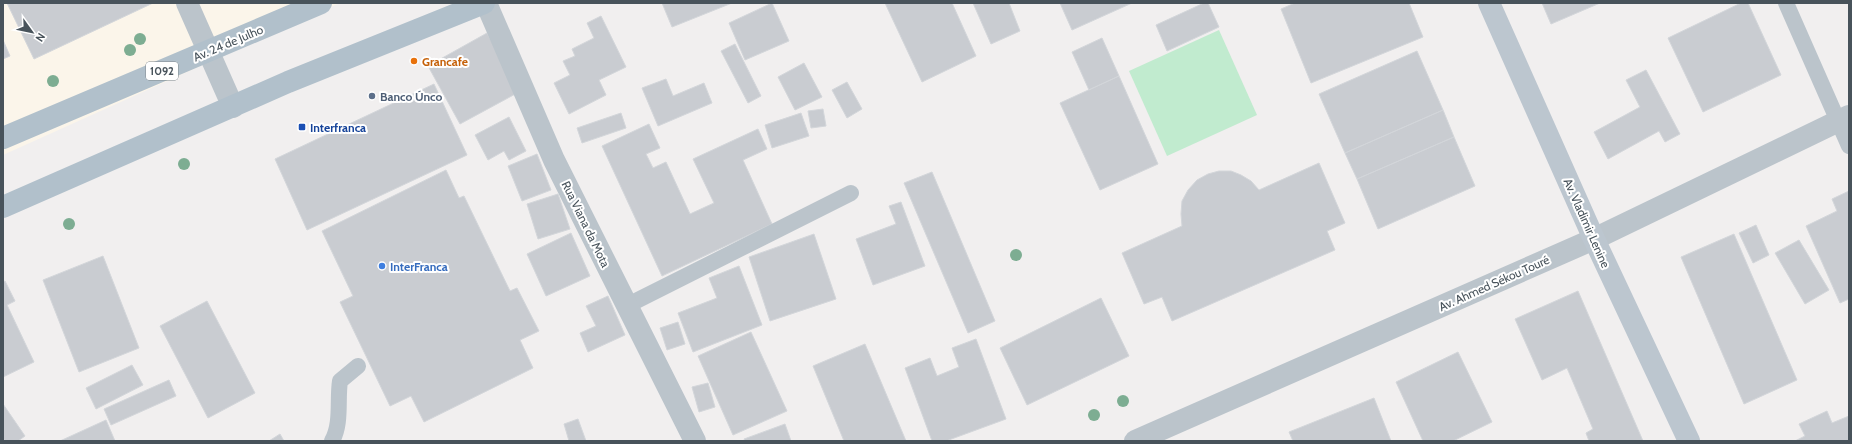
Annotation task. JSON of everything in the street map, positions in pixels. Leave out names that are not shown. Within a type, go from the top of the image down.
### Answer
[{"type":"main road","name":"Av. 24 de Julho","points":[[3,138],[321,3]]},
{"type":"main road","points":[[3,207],[288,82],[485,3]]},
{"type":"main road","name":"Av. Vladimir Lenine","points":[[1489,3],[1594,239],[1689,441]]},
{"type":"street","points":[[187,3],[233,107]]},
{"type":"street","name":"Rua Viana da Mota","points":[[485,3],[554,160],[695,441]]},
{"type":"street","name":"Av. Ahmed Sékou Touré","points":[[1135,441],[1594,239],[1844,119]]},
{"type":"lane","points":[[1786,3],[1844,119],[1849,146]]},
{"type":"lane","points":[[626,306],[851,192]]},
{"type":"lane","points":[[332,441],[339,414],[338,392],[340,381],[358,366]]},
{"type":"shaded area","points":[[3,3],[340,3],[3,155]]},
{"type":"green space","points":[[1219,30],[1257,115],[1167,156],[1129,71]]},
{"type":"building","points":[[7,3],[153,3],[34,59]]},
{"type":"building","points":[[662,3],[732,3],[672,27]]},
{"type":"building","points":[[772,3],[789,41],[745,60],[729,23]]},
{"type":"building","points":[[885,3],[952,3],[976,56],[922,82]]},
{"type":"building","points":[[973,3],[1009,3],[1020,31],[991,44]]},
{"type":"building","points":[[1060,3],[1132,3],[1072,30]]},
{"type":"building","points":[[1204,3],[1208,3],[1219,27],[1167,51],[1156,25]]},
{"type":"building","points":[[1295,3],[1409,3],[1423,37],[1311,83],[1281,9]]},
{"type":"building","points":[[1542,3],[1600,3],[1551,24]]},
{"type":"building","points":[[1741,3],[1748,3],[1781,75],[1703,112],[1668,38]]},
{"type":"building","points":[[601,16],[626,67],[599,80],[606,95],[569,114],[554,83],[570,75],[563,61],[575,56],[572,49],[594,38],[587,23]]},
{"type":"building","points":[[487,33],[519,92],[460,124],[428,66]]},
{"type":"building","points":[[1102,38],[1119,76],[1089,90],[1072,52]]},
{"type":"building","points":[[3,40],[10,56],[3,59]]},
{"type":"building","points":[[735,44],[761,96],[748,103],[721,51]]},
{"type":"building","points":[[1417,51],[1443,110],[1345,153],[1319,94]]},
{"type":"building","points":[[804,63],[822,97],[795,110],[778,77]]},
{"type":"building","points":[[1646,70],[1680,134],[1665,142],[1659,131],[1608,159],[1594,132],[1640,107],[1626,80]]},
{"type":"building","points":[[1119,76],[1158,164],[1100,190],[1060,103]]},
{"type":"building","points":[[666,79],[673,96],[704,83],[712,103],[658,126],[642,88]]},
{"type":"building","points":[[847,82],[862,109],[847,118],[832,90]]},
{"type":"building","points":[[434,84],[467,155],[307,230],[275,159]]},
{"type":"building","points":[[823,109],[826,126],[811,128],[808,111]]},
{"type":"building","points":[[1443,110],[1454,137],[1357,179],[1345,153]]},
{"type":"building","points":[[621,113],[626,128],[582,143],[577,128]]},
{"type":"building","points":[[801,113],[809,136],[772,148],[765,125]]},
{"type":"building","points":[[509,117],[526,151],[509,160],[504,151],[488,160],[475,135]]},
{"type":"building","points":[[649,124],[660,148],[646,154],[653,168],[666,162],[690,214],[714,203],[693,159],[758,129],[767,149],[743,160],[772,224],[662,276],[602,146]]},
{"type":"building","points":[[1454,137],[1475,186],[1378,229],[1357,179]]},
{"type":"building","points":[[537,154],[551,190],[522,201],[508,166]]},
{"type":"building","points":[[1319,163],[1345,223],[1327,231],[1335,250],[1172,321],[1162,297],[1144,304],[1122,253],[1182,226],[1182,201],[1188,190],[1197,180],[1208,174],[1219,171],[1231,171],[1251,181],[1259,190]]},
{"type":"building","points":[[446,170],[459,198],[464,196],[510,291],[517,288],[539,331],[520,340],[533,368],[424,422],[411,396],[390,406],[340,302],[353,296],[322,231]]},
{"type":"building","points":[[932,172],[995,321],[968,333],[904,183]]},
{"type":"building","points":[[1849,191],[1849,299],[1840,303],[1806,226],[1837,211],[1832,199]]},
{"type":"building","points":[[558,194],[570,229],[538,239],[527,204]]},
{"type":"building","points":[[901,202],[925,266],[873,285],[856,239],[896,224],[889,206]]},
{"type":"building","points":[[1756,225],[1769,255],[1753,263],[1739,233]]},
{"type":"building","points":[[571,233],[590,276],[546,296],[527,254]]},
{"type":"building","points":[[814,234],[836,299],[770,321],[749,257]]},
{"type":"building","points":[[1734,234],[1797,380],[1744,404],[1681,257]]},
{"type":"building","points":[[1799,240],[1829,290],[1805,304],[1775,253]]},
{"type":"building","points":[[103,256],[139,348],[79,372],[43,280]]},
{"type":"building","points":[[739,266],[762,325],[693,352],[678,313],[717,298],[709,278]]},
{"type":"building","points":[[5,281],[15,301],[7,305],[34,362],[3,377],[3,282]]},
{"type":"building","points":[[1578,291],[1643,441],[1589,441],[1586,433],[1593,429],[1567,368],[1542,380],[1515,319]]},
{"type":"building","points":[[608,296],[625,335],[588,352],[580,333],[596,326],[586,306]]},
{"type":"building","points":[[1101,298],[1129,356],[1027,405],[1000,348]]},
{"type":"building","points":[[207,301],[255,393],[208,418],[160,326]]},
{"type":"building","points":[[678,322],[685,344],[667,350],[660,328]]},
{"type":"building","points":[[751,332],[787,411],[733,435],[698,356]]},
{"type":"building","points":[[976,339],[1006,419],[946,441],[932,441],[905,368],[930,358],[937,376],[959,367],[952,348]]},
{"type":"building","points":[[865,344],[906,441],[844,441],[813,366]]},
{"type":"building","points":[[1458,352],[1492,422],[1453,441],[1423,441],[1396,382]]},
{"type":"building","points":[[132,365],[143,385],[96,409],[86,388]]},
{"type":"building","points":[[169,380],[176,396],[111,425],[104,409]]},
{"type":"building","points":[[708,383],[715,407],[699,412],[692,387]]},
{"type":"building","points":[[1374,398],[1391,441],[1293,441],[1289,432]]},
{"type":"building","points":[[3,404],[25,436],[18,441],[5,441],[3,438]]},
{"type":"building","points":[[1827,411],[1832,423],[1849,416],[1849,441],[1795,441],[1805,436],[1799,424]]},
{"type":"building","points":[[578,419],[586,441],[569,441],[564,424]]},
{"type":"building","points":[[106,420],[115,441],[60,441]]},
{"type":"building","points":[[785,424],[791,441],[745,441],[744,439]]},
{"type":"building","points":[[280,434],[284,441],[269,441]]},
{"type":"place","name":"Grancafe","points":[[414,61]]},
{"type":"place","name":"Banco Únco","points":[[372,96]]},
{"type":"place","name":"Interfranca","points":[[302,127]]},
{"type":"place","name":"InterFranca","points":[[382,266]]}]
